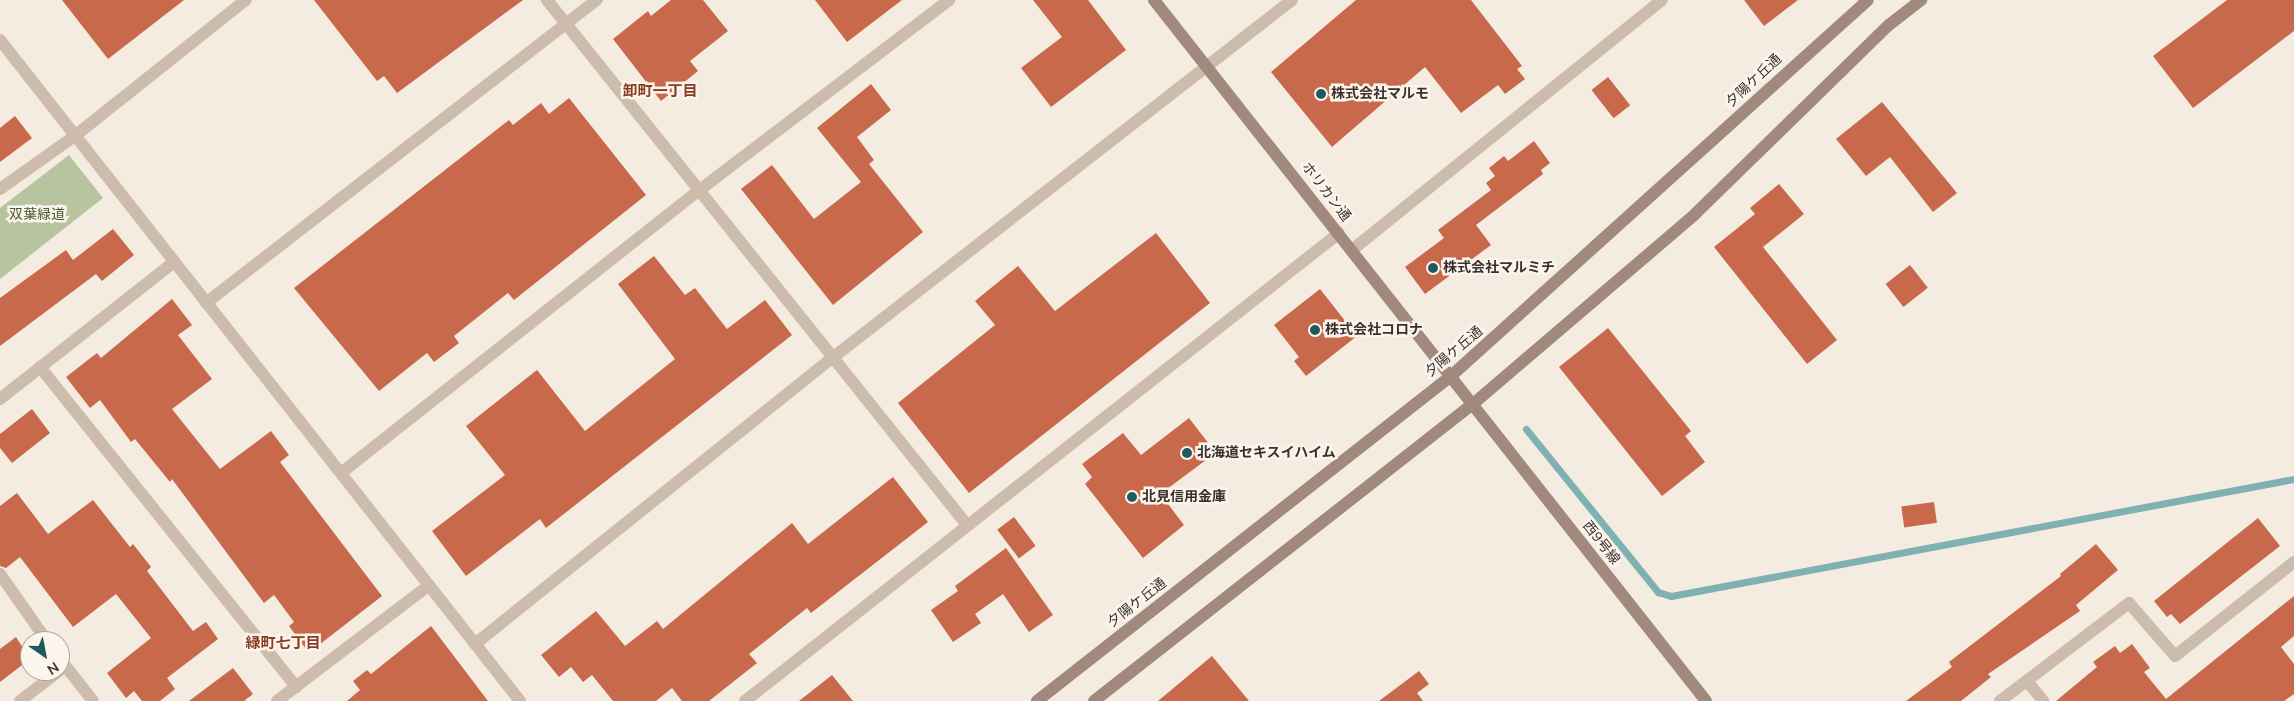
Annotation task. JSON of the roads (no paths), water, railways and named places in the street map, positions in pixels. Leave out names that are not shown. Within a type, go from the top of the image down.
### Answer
[{"type":"street","points":[[0,189],[76,135],[246,0]]},
{"type":"street","points":[[547,0],[697,192],[967,525]]},
{"type":"street","points":[[206,303],[597,0]]},
{"type":"street","points":[[341,473],[697,192],[949,0]]},
{"type":"street","name":"ホリカン通","points":[[1154,0],[1473,404]]},
{"type":"street","points":[[475,644],[831,359],[1292,0]]},
{"type":"street","points":[[1352,250],[1662,0]]},
{"type":"street","name":"夕陽ケ丘通","points":[[1037,701],[1450,376],[1868,0]]},
{"type":"street","points":[[1094,701],[1473,404],[1694,215],[1882,32],[1921,0]]},
{"type":"street","points":[[0,40],[520,701]]},
{"type":"street","points":[[745,701],[1339,233]]},
{"type":"street","points":[[0,399],[174,262]]},
{"type":"street","points":[[40,367],[296,687]]},
{"type":"street","name":"西9号線","points":[[1473,404],[1706,701]]},
{"type":"street","points":[[2000,701],[2129,603],[2175,656],[2294,562]]},
{"type":"street","points":[[0,574],[40,631]]},
{"type":"street","points":[[278,701],[428,585]]},
{"type":"street","points":[[70,677],[92,701]]},
{"type":"street","points":[[2026,680],[2043,701]]},
{"type":"street","points":[[20,701],[44,681]]},
{"type":"waterway","points":[[1526,429],[1658,592],[1671,596],[2294,479]]},
{"type":"place","name":"株式会社マルモ","points":[[1321,94]]},
{"type":"place","name":"株式会社マルミチ","points":[[1433,268]]},
{"type":"place","name":"株式会社コロナ","points":[[1315,330]]},
{"type":"place","name":"北海道セキスイハイム","points":[[1187,453]]},
{"type":"place","name":"北見信用金庫","points":[[1132,497]]},
{"type":"district","name":"卸町一丁目","points":[[660,92]]},
{"type":"district","name":"緑町七丁目","points":[[283,644]]},
{"type":"park label","name":"双葉緑道","points":[[37,215]]}]
